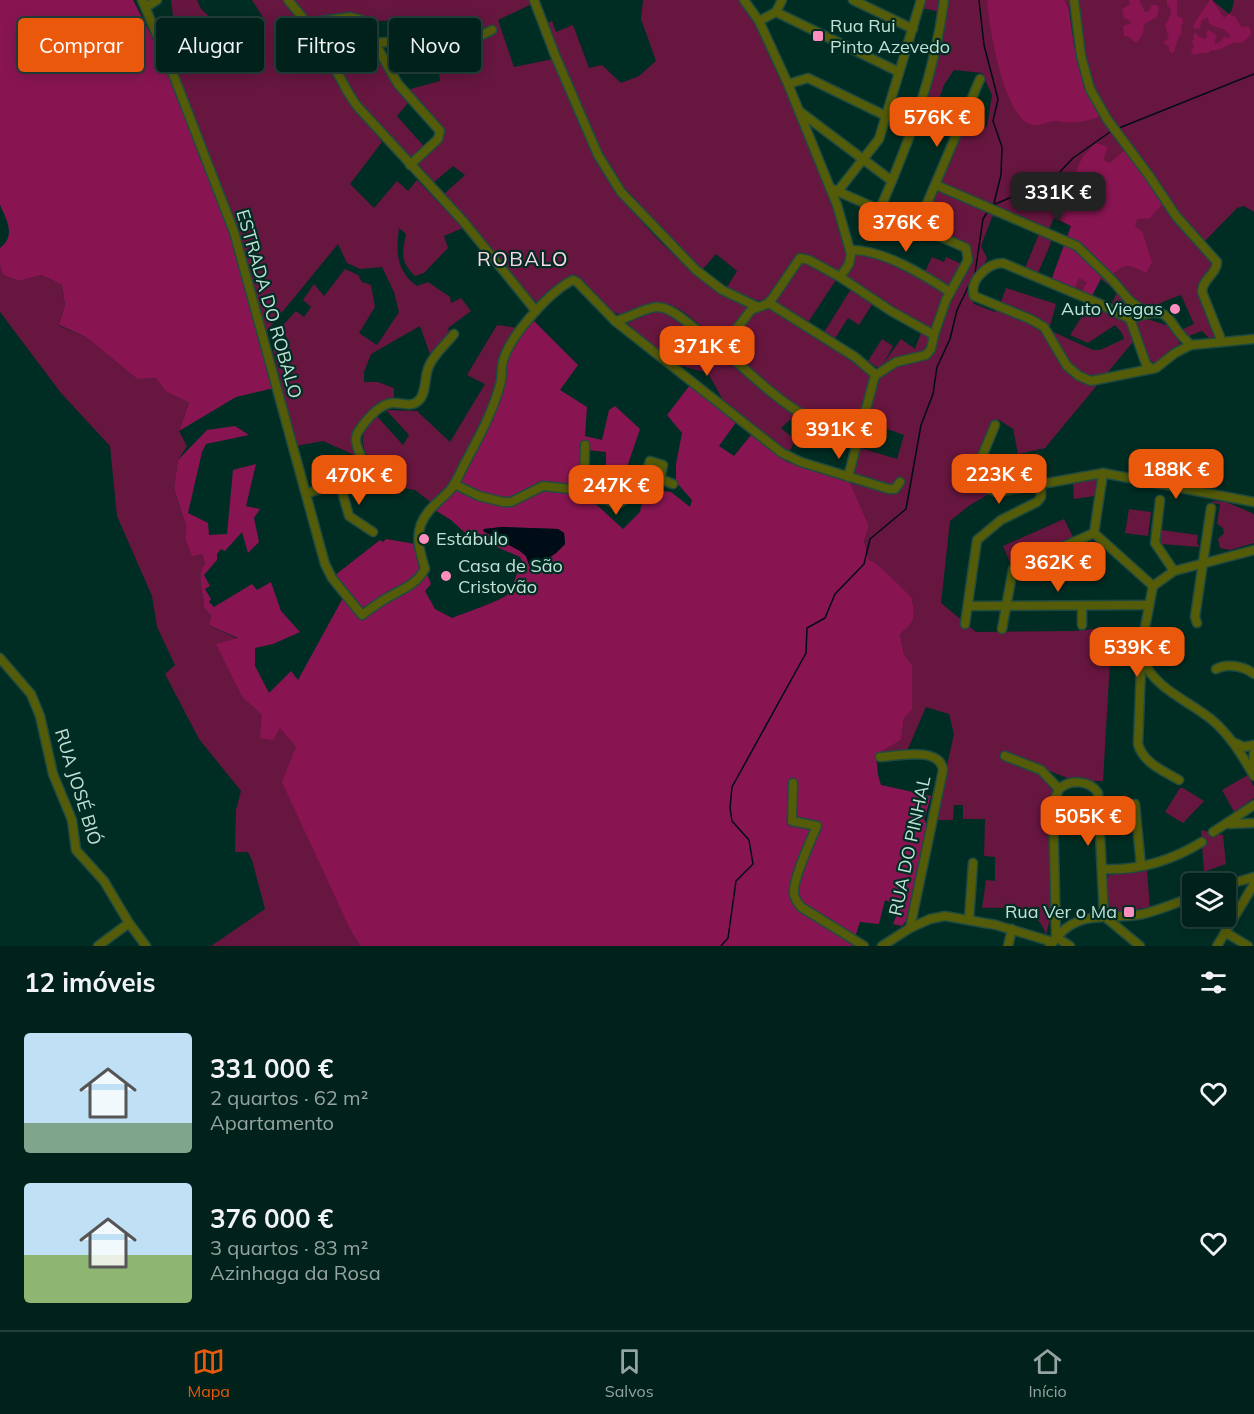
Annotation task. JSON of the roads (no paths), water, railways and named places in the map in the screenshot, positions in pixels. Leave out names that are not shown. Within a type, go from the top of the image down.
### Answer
[{"type":"street","points":[[144,3],[157,0]]},
{"type":"street","points":[[288,0],[303,18]]},
{"type":"street","points":[[534,0],[598,155],[621,192],[696,270],[722,290],[758,307]]},
{"type":"street","points":[[744,0],[759,21],[788,84],[807,134],[834,190],[850,250],[849,264],[840,278]]},
{"type":"street","points":[[759,21],[776,12],[782,0]]},
{"type":"street","points":[[854,0],[912,29]]},
{"type":"street","points":[[834,190],[879,139],[921,0]]},
{"type":"street","points":[[880,210],[913,129],[937,48],[944,0]]},
{"type":"street","points":[[1074,0],[1081,56],[1090,89],[1107,119],[1176,216],[1216,262],[1216,267],[1202,286],[1202,292],[1222,342]]},
{"type":"street","name":"ESTRADA DO ROBALO","points":[[144,3],[234,232],[292,448],[328,571],[362,615],[390,596],[412,586],[422,574],[425,569],[418,546],[421,525],[437,501],[454,484]]},
{"type":"street","points":[[776,12],[899,72]]},
{"type":"street","points":[[377,43],[482,35],[492,30]]},
{"type":"street","points":[[377,48],[398,84],[440,130],[438,139],[410,165]]},
{"type":"street","points":[[336,72],[348,94],[463,221],[536,311]]},
{"type":"street","points":[[788,84],[808,78],[886,116]]},
{"type":"street","points":[[917,227],[980,79]]},
{"type":"street","points":[[799,111],[892,180]]},
{"type":"street","points":[[936,185],[1077,246],[1129,300],[1146,314]]},
{"type":"street","points":[[834,190],[968,250],[968,260],[940,314],[931,349],[926,355],[896,362],[876,375],[848,477]]},
{"type":"street","points":[[850,250],[868,252],[896,262],[950,292]]},
{"type":"street","points":[[721,345],[728,340],[751,310],[769,303],[800,258],[809,260],[934,335]]},
{"type":"street","points":[[1152,369],[1146,364],[1130,319],[1003,263],[988,267],[978,277],[973,288],[974,296],[1044,327],[1066,366],[1085,380],[1099,381],[1152,369],[1191,345],[1254,339]]},
{"type":"street","points":[[584,485],[576,491],[543,486],[511,502],[503,502],[479,496],[454,484],[488,416],[501,380],[503,360],[511,343],[536,311],[563,286],[573,280],[615,321],[782,453],[801,462],[889,489],[895,489],[900,482]]},
{"type":"street","points":[[769,303],[855,357],[876,375]]},
{"type":"street","points":[[615,321],[649,309],[664,308],[712,342],[721,345],[726,353],[772,392],[802,413],[825,425],[859,434]]},
{"type":"street","points":[[1130,319],[1146,314],[1166,315],[1191,345]]},
{"type":"street","points":[[307,494],[362,478],[367,474],[356,440],[357,433],[373,414],[387,404],[392,402],[411,405],[420,400],[432,360],[454,334]]},
{"type":"street","points":[[995,425],[978,470],[978,479],[985,488],[997,492],[1103,473],[1254,502]]},
{"type":"street","points":[[585,445],[584,485],[587,493],[593,499],[620,503],[639,490],[650,461],[663,465],[660,479],[673,484]]},
{"type":"street","points":[[1094,533],[1103,473]]},
{"type":"street","points":[[645,477],[657,480]]},
{"type":"street","points":[[340,484],[349,516],[373,532]]},
{"type":"street","points":[[965,624],[977,540],[1001,520],[1038,501],[1041,495],[1041,484]]},
{"type":"street","points":[[1160,500],[1155,543],[1174,571]]},
{"type":"street","points":[[1197,624],[1210,508]]},
{"type":"street","points":[[1094,533],[1153,586]]},
{"type":"street","points":[[1002,629],[1012,568],[1094,533]]},
{"type":"street","points":[[1179,780],[1148,761],[1139,750],[1137,738],[1142,642],[1153,586],[1174,571],[1254,549]]},
{"type":"street","points":[[968,606],[1149,605]]},
{"type":"street","points":[[1082,606],[1082,625]]},
{"type":"street","points":[[1142,654],[1149,671],[1160,683],[1211,720],[1240,746],[1254,745]]},
{"type":"street","name":"RUA JOSÉ BIÓ","points":[[0,658],[31,694],[37,709],[53,774],[72,820],[76,850],[104,881],[146,946]]},
{"type":"street","points":[[1216,669],[1221,666],[1237,667],[1254,674]]},
{"type":"street","points":[[1140,694],[1148,683],[1160,683]]},
{"type":"street","points":[[1231,740],[1254,775]]},
{"type":"street","points":[[1254,752],[1252,764],[1254,775]]},
{"type":"street","name":"RUA DO PINHAL","points":[[880,757],[925,755],[933,757],[942,764],[943,770],[910,928]]},
{"type":"street","points":[[1005,756],[1041,770],[1059,789]]},
{"type":"street","points":[[793,783],[792,821],[821,824],[795,884],[794,896],[801,907],[864,946]]},
{"type":"street","points":[[1053,942],[1053,804],[1063,785],[1083,783],[1090,784],[1098,793],[1104,916],[1140,946]]},
{"type":"street","points":[[1135,804],[1141,866]]},
{"type":"street","points":[[1213,832],[1254,805]]},
{"type":"street","points":[[1222,827],[1238,822],[1254,823]]},
{"type":"street","points":[[1102,869],[1141,866],[1168,859],[1202,842]]},
{"type":"street","points":[[969,920],[973,863]]},
{"type":"street","points":[[1236,882],[1254,876]]},
{"type":"street","points":[[1217,946],[1254,884]]},
{"type":"street","points":[[1053,942],[1077,922],[1086,918],[1141,914],[1182,900]]},
{"type":"street","name":"RUA DO PINHAL","points":[[882,946],[910,928],[939,916],[952,916],[1012,929],[1070,946]]},
{"type":"street","points":[[98,946],[129,923]]},
{"type":"street","points":[[1008,946],[1012,929]]},
{"type":"street","points":[[1225,932],[1248,946]]},
{"type":"waterway","points":[[979,0],[984,45],[998,99],[993,121],[1002,147],[1001,175],[994,203]]},
{"type":"waterway","points":[[1119,128],[1254,74]]},
{"type":"waterway","points":[[993,205],[1040,185],[1057,175],[1073,158],[1110,132]]},
{"type":"waterway","points":[[721,946],[728,938],[736,881],[753,864],[749,840],[732,821],[730,808],[732,787],[806,653],[807,628],[825,618],[835,594],[864,564],[870,539],[906,509],[921,425],[933,394],[937,367],[950,339],[957,310],[975,273],[983,219],[988,211]]},
{"type":"place","name":"Rua Rui Pinto Azevedo","points":[[818,36]]},
{"type":"place","name":"Auto Viegas","points":[[1175,309]]},
{"type":"place","name":"Estábulo","points":[[424,539]]},
{"type":"place","name":"Casa de São Cristovão","points":[[446,576]]},
{"type":"place","name":"Rua Ver o Ma","points":[[1129,912]]},
{"type":"district","name":"ROBALO","points":[[523,259]]}]
